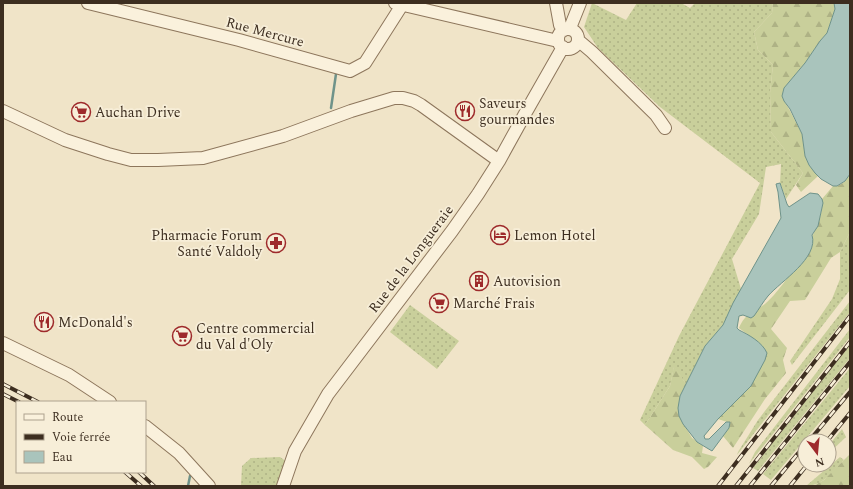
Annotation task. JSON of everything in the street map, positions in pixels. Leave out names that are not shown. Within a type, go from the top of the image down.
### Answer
[{"type":"street","name":"Rue Mercure","points":[[88,3],[238,40],[350,71],[365,63],[399,4]]},
{"type":"street","points":[[556,3],[560,24],[567,29],[576,32],[579,41],[656,114],[665,128]]},
{"type":"street","points":[[560,44],[559,34],[567,29],[580,3]]},
{"type":"street","points":[[399,4],[560,44],[566,49],[575,47],[579,41]]},
{"type":"street","name":"Rue de la Longueraie","points":[[284,486],[295,451],[328,394],[452,231],[499,161],[526,112],[560,44]]},
{"type":"street","points":[[3,111],[65,140],[108,154],[131,160],[158,160],[203,158],[283,136],[343,114],[394,98],[408,99],[421,105],[499,161]]},
{"type":"street","points":[[3,343],[69,375],[108,401]]},
{"type":"street","points":[[146,427],[179,453],[209,486]]},
{"type":"green space","points":[[592,3],[626,20],[637,3],[681,3],[690,8],[695,3],[773,3],[772,13],[754,32],[758,50],[773,65],[770,93],[771,132],[803,173],[786,199],[780,183],[781,164],[766,167],[759,214],[732,259],[741,289],[723,325],[705,346],[686,384],[674,367],[670,386],[645,425],[640,420],[679,336],[760,183],[660,107],[598,48],[584,27]]},
{"type":"green space","points":[[773,3],[834,3],[835,9],[827,33],[784,88],[782,96],[802,134],[805,156],[809,165],[818,176],[801,192],[796,185],[803,173],[771,132],[770,93],[773,65],[758,50],[754,32],[772,13]]},
{"type":"green space","points":[[850,174],[850,232],[840,252],[831,258],[805,300],[790,301],[771,329],[787,348],[783,360],[786,373],[765,399],[733,448],[723,436],[730,423],[718,419],[745,392],[765,360],[760,344],[739,328],[747,316],[766,303],[783,284],[803,254],[818,223],[822,210],[822,199],[833,186],[841,184]]},
{"type":"green space","points":[[850,232],[850,290],[792,365],[790,361],[832,299],[840,279],[840,252]]},
{"type":"green space","points":[[850,301],[850,312],[737,455],[758,420]]},
{"type":"green space","points":[[410,305],[459,341],[437,369],[390,332]]},
{"type":"green space","points":[[850,329],[850,337],[749,464],[755,452]]},
{"type":"green space","points":[[850,345],[850,358],[758,471],[753,468]]},
{"type":"green space","points":[[674,366],[686,384],[680,396],[679,416],[692,438],[703,446],[702,453],[717,457],[708,467],[704,469],[692,457],[673,450],[645,425],[670,386]]},
{"type":"green space","points":[[850,368],[850,386],[810,433],[797,433],[797,449],[771,480],[763,474]]},
{"type":"green space","points":[[842,429],[846,437],[837,445],[837,435]]},
{"type":"green space","points":[[850,454],[850,486],[813,486],[824,480],[831,473],[837,473],[837,467]]},
{"type":"green space","points":[[280,457],[287,462],[276,486],[241,486],[242,466],[251,458]]},
{"type":"green space","points":[[840,457],[844,460],[837,467],[837,460]]},
{"type":"green space","points":[[821,473],[831,473],[823,481],[806,486]]},
{"type":"water","points":[[834,3],[850,3],[850,174],[845,181],[837,186],[833,186],[821,179],[809,165],[805,156],[802,134],[782,96],[784,88],[827,33],[835,9]]},
{"type":"water","points":[[780,183],[789,207],[810,193],[818,194],[823,203],[818,226],[812,235],[813,244],[810,252],[798,268],[768,296],[754,316],[751,318],[743,315],[739,316],[737,328],[759,342],[767,353],[765,360],[751,386],[718,419],[704,436],[705,439],[709,439],[726,422],[730,422],[729,428],[712,451],[697,442],[683,424],[679,416],[678,408],[680,396],[705,346],[723,325],[733,303],[781,218],[776,184]]},
{"type":"waterway","points":[[331,108],[336,74]]},
{"type":"waterway","points":[[188,486],[190,476]]},
{"type":"railway","points":[[718,486],[850,316]]},
{"type":"railway","points":[[736,486],[850,342]]},
{"type":"railway","points":[[750,486],[850,362]]},
{"type":"railway","points":[[3,384],[36,401]]},
{"type":"railway","points":[[816,433],[850,392]]},
{"type":"railway","points":[[3,394],[17,401]]},
{"type":"railway","points":[[834,433],[850,413]]},
{"type":"railway","points":[[771,486],[797,455]]},
{"type":"railway","points":[[126,473],[141,486]]},
{"type":"railway","points":[[140,473],[154,486]]},
{"type":"railway","points":[[790,486],[801,473]]},
{"type":"place","name":"Saveurs gourmandes","points":[[465,111]]},
{"type":"place","name":"Auchan Drive","points":[[81,112]]},
{"type":"place","name":"Lemon Hotel","points":[[500,235]]},
{"type":"place","name":"Pharmacie Forum Santé Valdoly","points":[[276,243]]},
{"type":"place","name":"Autovision","points":[[479,281]]},
{"type":"place","name":"Marché Frais","points":[[439,303]]},
{"type":"place","name":"McDonald's","points":[[44,322]]},
{"type":"place","name":"Centre commercial du Val d'Oly","points":[[182,336]]}]
